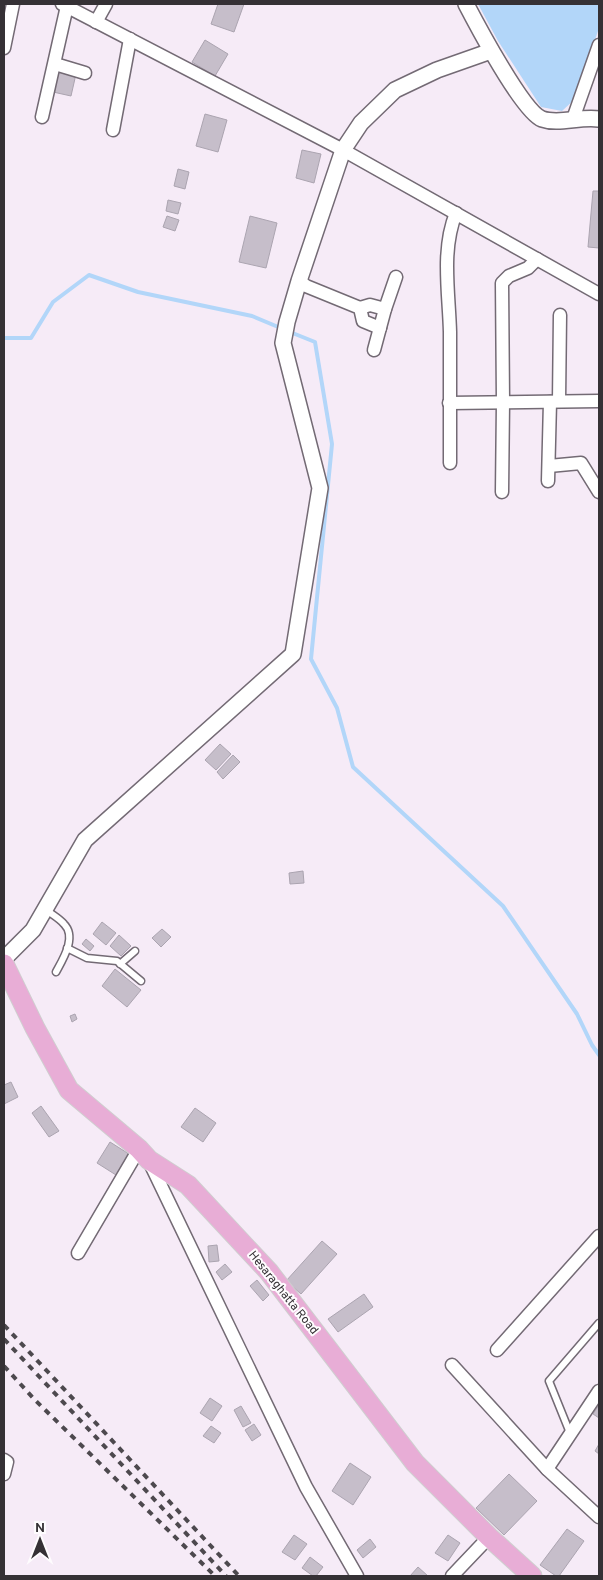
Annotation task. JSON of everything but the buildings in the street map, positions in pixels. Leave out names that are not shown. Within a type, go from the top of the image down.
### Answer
[{"type":"main road","name":"Hesaraghatta Road","points":[[4,964],[35,1028],[69,1090],[144,1154],[188,1185],[269,1272],[415,1463],[489,1537],[532,1576]]},
{"type":"street","points":[[4,48],[13,4]]},
{"type":"street","points":[[96,22],[106,4]]},
{"type":"street","points":[[466,4],[491,52],[524,100],[540,118],[555,122],[588,117],[599,120]]},
{"type":"street","points":[[42,117],[55,64],[65,5],[343,150],[599,294]]},
{"type":"street","points":[[113,130],[130,39]]},
{"type":"street","points":[[573,119],[599,45]]},
{"type":"street","points":[[4,959],[33,930],[85,840],[293,654],[320,488],[283,343],[286,322],[299,281],[343,150],[361,123],[395,90],[438,70],[491,52]]},
{"type":"street","points":[[55,64],[85,73]]},
{"type":"street","points":[[450,463],[448,250],[450,229],[456,214]]},
{"type":"street","points":[[502,492],[504,402],[502,283],[510,276],[528,268],[537,259]]},
{"type":"street","points":[[374,350],[396,277]]},
{"type":"street","points":[[299,281],[306,286],[360,308],[370,305],[385,309]]},
{"type":"street","points":[[360,308],[363,321],[380,328]]},
{"type":"street","points":[[548,481],[560,315]]},
{"type":"street","points":[[450,403],[599,401]]},
{"type":"street","points":[[549,466],[582,463],[599,492]]},
{"type":"street","points":[[78,1253],[144,1154]]},
{"type":"street","points":[[144,1154],[306,1487],[358,1576]]},
{"type":"street","points":[[497,1350],[599,1236]]},
{"type":"street","points":[[452,1365],[547,1469],[599,1517]]},
{"type":"street","points":[[547,1469],[599,1391]]},
{"type":"street","points":[[4,1460],[7,1462],[4,1474]]},
{"type":"street","points":[[452,1576],[489,1537]]},
{"type":"lane","points":[[44,909],[66,925],[69,936],[67,953],[56,972]]},
{"type":"lane","points":[[67,948],[86,958],[117,961],[141,981]]},
{"type":"lane","points":[[120,964],[134,950]]},
{"type":"lane","points":[[570,1434],[549,1381],[599,1322]]},
{"type":"water","points":[[478,4],[599,4],[599,28],[575,99],[562,111],[541,107],[498,41]]},
{"type":"waterway","points":[[4,338],[31,338],[53,302],[89,275],[138,292],[252,316],[283,329]]},
{"type":"waterway","points":[[290,332],[315,342],[332,444],[311,659],[337,708],[353,767],[503,906],[577,1014],[599,1055]]},
{"type":"railway","points":[[4,1325],[239,1576]]},
{"type":"railway","points":[[4,1339],[226,1576]]},
{"type":"railway","points":[[4,1366],[35,1400],[215,1576]]}]
